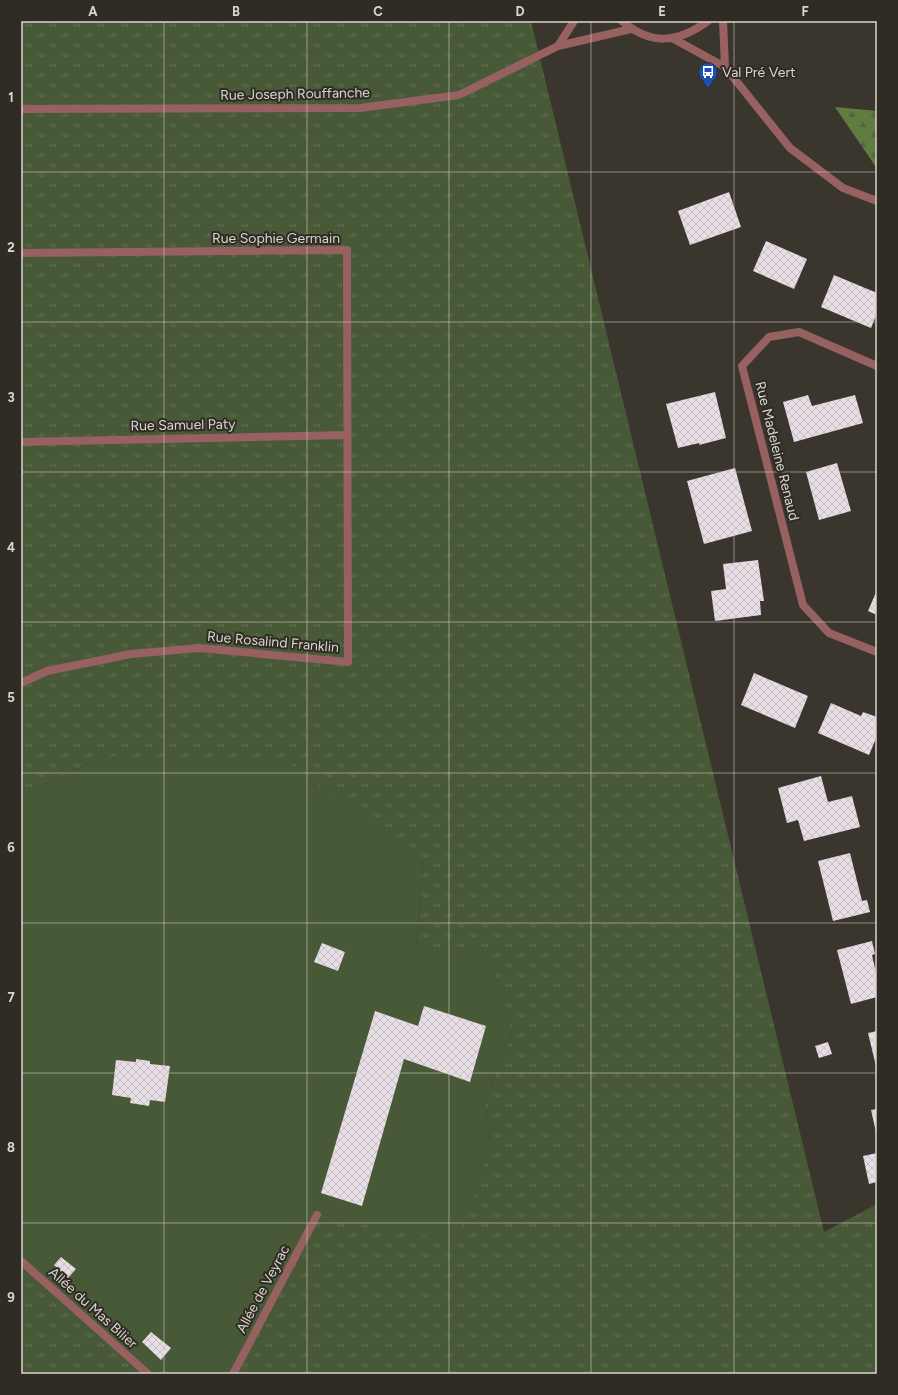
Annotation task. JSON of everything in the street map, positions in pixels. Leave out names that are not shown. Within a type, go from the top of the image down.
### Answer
[{"type":"street","points":[[558,46],[574,21]]},
{"type":"street","points":[[622,21],[631,29],[644,36],[658,38],[672,38],[693,32],[708,21]]},
{"type":"street","points":[[723,21],[726,67]]},
{"type":"street","name":"Rue Joseph Rouffanche","points":[[21,109],[360,108],[459,95],[558,46],[631,29]]},
{"type":"street","points":[[672,38],[726,67],[790,148],[843,188],[877,201]]},
{"type":"street","name":"Rue Sophie Germain","points":[[21,253],[347,250],[346,434]]},
{"type":"street","name":"Rue Madeleine Renaud","points":[[877,366],[799,332],[769,337],[742,366],[803,605],[829,633],[877,652]]},
{"type":"street","name":"Rue Samuel Paty","points":[[21,442],[346,434]]},
{"type":"street","name":"Rue Rosalind Franklin","points":[[21,683],[47,670],[131,654],[200,648],[348,662],[346,434]]},
{"type":"street","name":"Allée de Veyrac","points":[[233,1374],[317,1215]]},
{"type":"street","name":"Allée du Mas Bilier","points":[[21,1261],[148,1374]]},
{"type":"green space","points":[[21,21],[531,21],[824,1232],[877,1204],[877,1374],[233,1374],[317,1215],[491,1146],[484,1103],[512,1033],[416,949],[423,864],[104,756],[21,796]]},
{"type":"green space","points":[[835,107],[877,111],[877,168],[876,167]]},
{"type":"green space","points":[[104,756],[287,761],[423,865],[416,948],[487,949],[512,1033],[484,1103],[491,1146],[457,1242],[317,1215],[233,1374],[148,1374],[21,1261],[21,796]]},
{"type":"green space","points":[[21,1261],[148,1374],[21,1374]]},
{"type":"building","points":[[729,192],[741,227],[690,245],[678,211]]},
{"type":"building","points":[[766,241],[807,259],[794,289],[753,271]]},
{"type":"building","points":[[834,275],[877,293],[877,313],[871,328],[821,307]]},
{"type":"building","points":[[715,392],[726,438],[699,445],[699,443],[678,448],[666,404]]},
{"type":"building","points":[[808,395],[812,406],[855,395],[863,423],[794,442],[783,402]]},
{"type":"building","points":[[837,463],[851,511],[819,520],[806,472]]},
{"type":"building","points":[[735,468],[752,531],[704,544],[687,481]]},
{"type":"building","points":[[758,560],[764,601],[760,601],[761,615],[715,621],[711,591],[726,589],[723,564]]},
{"type":"building","points":[[877,590],[877,615],[868,611]]},
{"type":"building","points":[[754,673],[808,696],[795,728],[741,705]]},
{"type":"building","points":[[831,703],[861,716],[863,712],[877,717],[877,736],[869,755],[818,733]]},
{"type":"building","points":[[821,776],[828,802],[852,796],[860,827],[804,841],[798,820],[787,823],[778,788]]},
{"type":"building","points":[[850,853],[862,901],[867,900],[870,912],[833,921],[818,861]]},
{"type":"building","points":[[872,941],[875,954],[872,955],[877,977],[877,997],[851,1004],[837,950]]},
{"type":"building","points":[[322,943],[345,952],[338,971],[314,962]]},
{"type":"building","points":[[424,1006],[486,1026],[470,1082],[404,1059],[362,1206],[321,1193],[375,1011],[418,1026]]},
{"type":"building","points":[[877,1031],[877,1066],[876,1066],[868,1033]]},
{"type":"building","points":[[828,1042],[832,1054],[819,1058],[815,1046]]},
{"type":"building","points":[[136,1059],[150,1061],[150,1064],[170,1066],[165,1102],[150,1100],[149,1106],[130,1103],[131,1098],[112,1095],[116,1060],[136,1062]]},
{"type":"building","points":[[877,1109],[877,1132],[876,1132],[871,1110]]},
{"type":"building","points":[[877,1153],[877,1182],[869,1184],[863,1156]]},
{"type":"building","points":[[61,1257],[76,1269],[68,1278],[54,1265]]},
{"type":"building","points":[[151,1332],[171,1348],[161,1360],[142,1342]]},
{"type":"place","name":"Val Pré Vert","points":[[708,89]]}]
